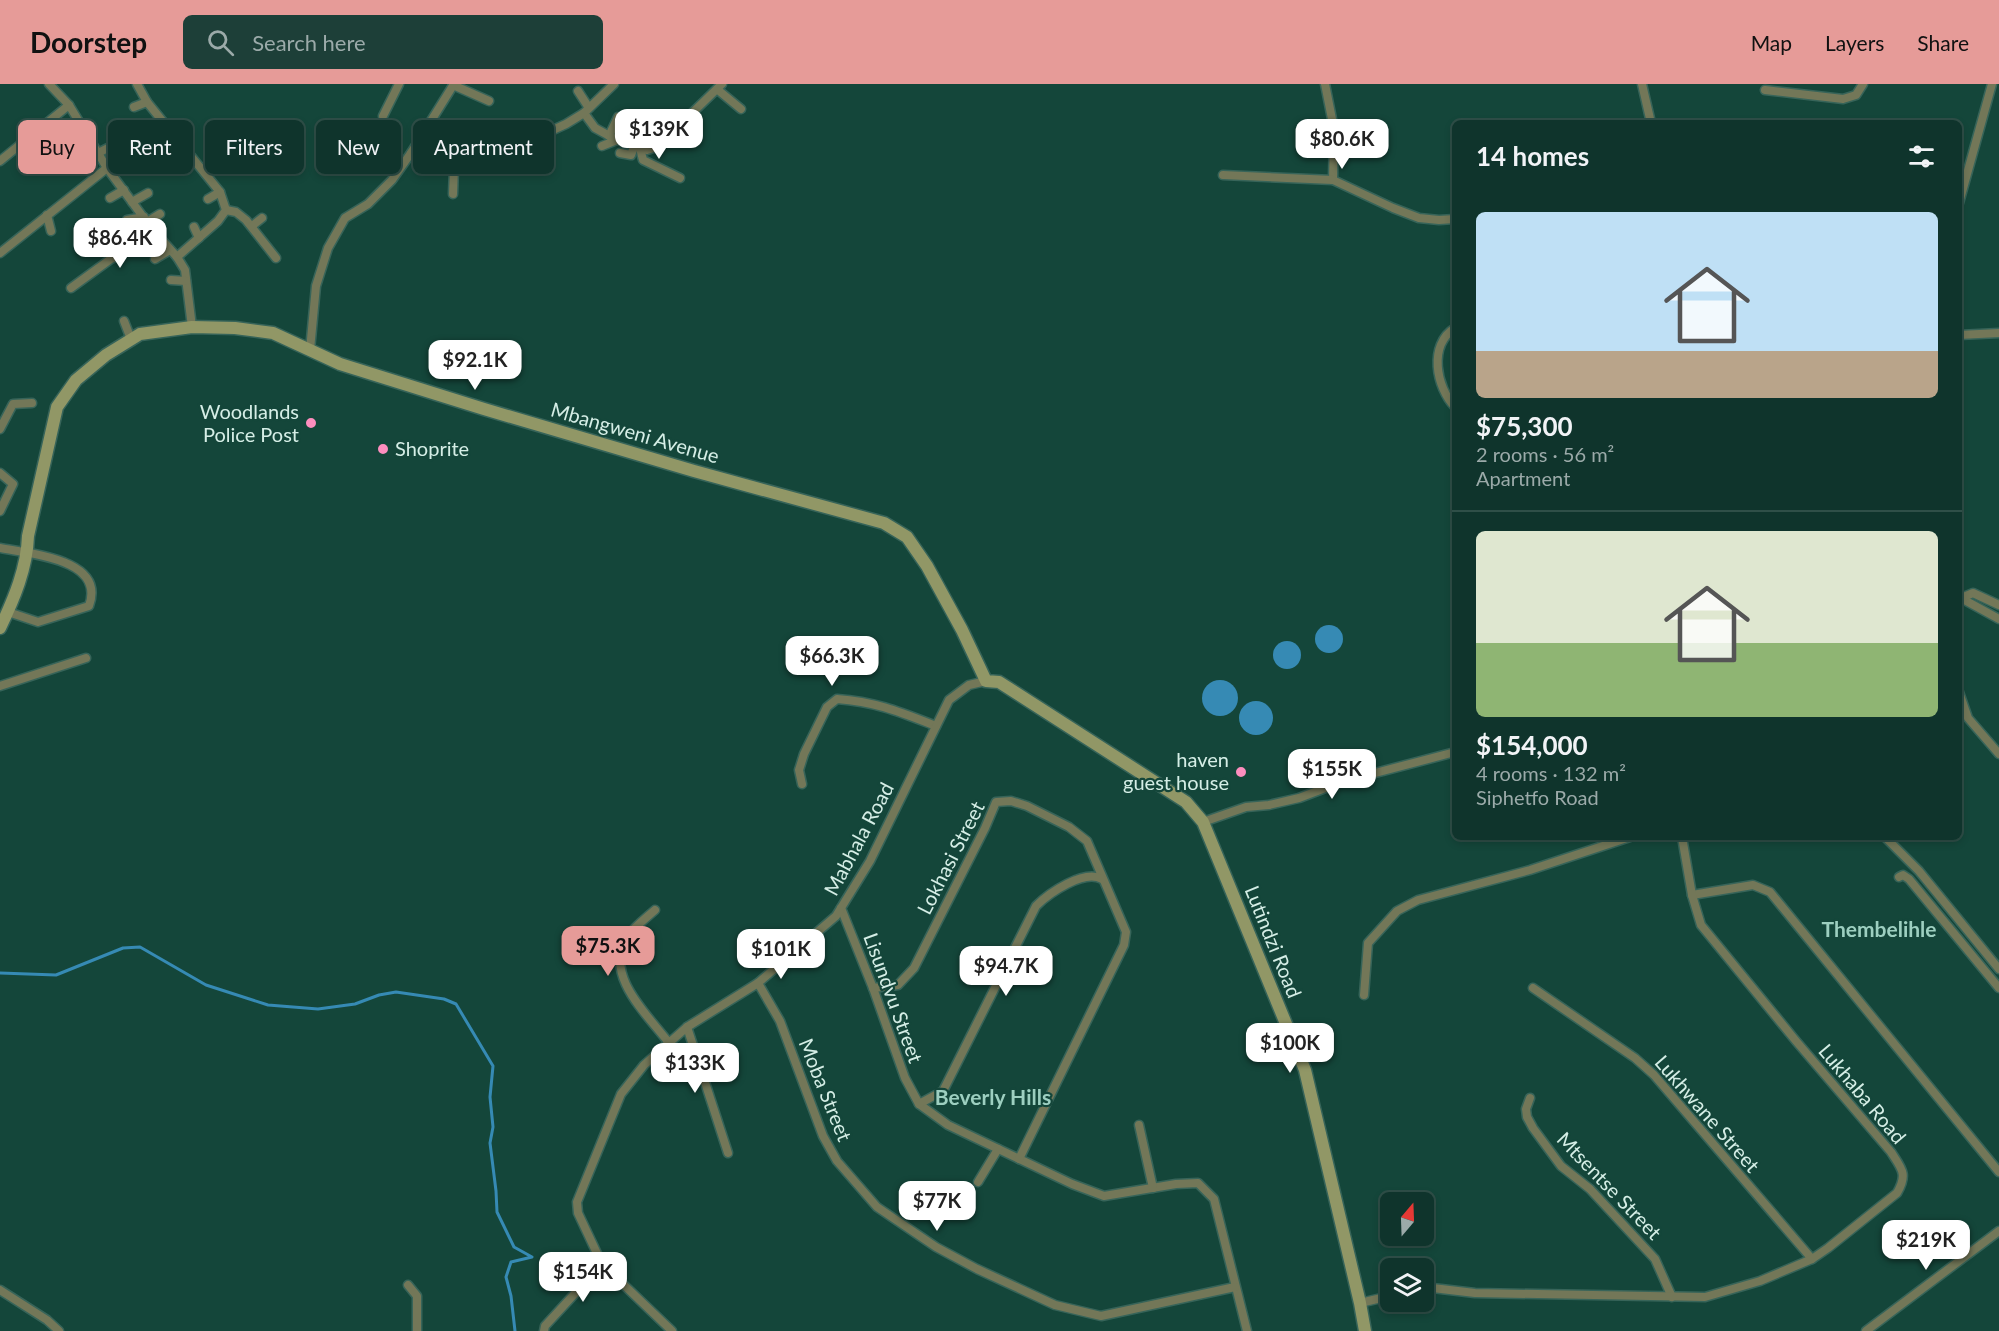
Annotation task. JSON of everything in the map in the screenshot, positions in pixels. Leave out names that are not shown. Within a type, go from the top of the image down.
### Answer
[{"type":"street","points":[[51,84],[86,127],[108,168]]},
{"type":"street","points":[[137,84],[147,102],[162,120]]},
{"type":"street","points":[[383,116],[399,84]]},
{"type":"street","points":[[310,350],[316,286],[328,248],[345,218],[368,204],[392,180],[454,84],[489,100]]},
{"type":"street","points":[[554,129],[586,111],[614,84]]},
{"type":"street","points":[[1325,84],[1334,129],[1333,180]]},
{"type":"street","points":[[1642,84],[1650,120]]},
{"type":"street","points":[[1765,90],[1843,99],[1856,95],[1863,84]]},
{"type":"street","points":[[1962,192],[1992,84]]},
{"type":"street","points":[[578,91],[595,128],[617,140],[647,150],[657,147],[720,87],[741,108]]},
{"type":"street","points":[[134,107],[147,102]]},
{"type":"street","points":[[2,157],[69,105]]},
{"type":"street","points":[[609,136],[618,117]]},
{"type":"street","points":[[603,146],[617,140]]},
{"type":"street","points":[[620,153],[632,155],[637,147]]},
{"type":"street","points":[[637,147],[643,160],[680,178]]},
{"type":"street","points":[[98,153],[108,148]]},
{"type":"street","points":[[193,158],[220,192],[226,210]]},
{"type":"street","points":[[0,253],[108,171]]},
{"type":"street","points":[[112,174],[147,223],[177,257],[184,270],[192,327]]},
{"type":"street","points":[[453,194],[454,174]]},
{"type":"street","points":[[1223,175],[1333,180],[1419,218],[1452,219]]},
{"type":"street","points":[[110,198],[124,190]]},
{"type":"street","points":[[208,199],[220,192]]},
{"type":"street","points":[[132,202],[148,193]]},
{"type":"street","points":[[226,210],[236,212],[252,226],[257,240],[276,258]]},
{"type":"street","points":[[177,257],[218,221],[226,210]]},
{"type":"street","points":[[75,282],[114,258],[147,223],[160,214]]},
{"type":"street","points":[[47,215],[51,231]]},
{"type":"street","points":[[252,226],[262,218]]},
{"type":"street","points":[[127,220],[147,223]]},
{"type":"street","points":[[194,227],[199,238]]},
{"type":"street","points":[[154,259],[170,250]]},
{"type":"street","points":[[106,251],[114,258]]},
{"type":"street","points":[[171,280],[186,281]]},
{"type":"street","points":[[124,321],[131,339]]},
{"type":"street","name":"Mbangweni Avenue","points":[[0,628],[8,612],[27,553],[28,536],[57,407],[76,380],[106,355],[140,334],[192,327],[235,328],[273,333],[340,364],[484,409],[694,471],[884,523],[908,537],[927,566],[962,630],[986,681]]},
{"type":"street","points":[[1452,331],[1443,340],[1439,349],[1438,362],[1444,389],[1452,404]]},
{"type":"street","points":[[1962,335],[1999,333]]},
{"type":"street","points":[[0,429],[2,418],[13,404],[32,403]]},
{"type":"street","points":[[0,473],[13,484],[0,511]]},
{"type":"street","points":[[0,548],[71,565],[88,576],[94,594],[89,606],[38,622],[8,612]]},
{"type":"street","points":[[1962,596],[1973,593],[1999,605]]},
{"type":"street","points":[[1962,598],[1999,619]]},
{"type":"street","points":[[0,686],[86,658]]},
{"type":"street","name":"Mabhala Road","points":[[672,1331],[602,1264],[578,1213],[577,1203],[621,1094],[644,1065],[687,1027],[758,983],[836,915],[870,861],[949,700],[969,685],[986,681]]},
{"type":"street","name":"Lutindzi Road","points":[[986,681],[999,682],[1020,698],[1186,802],[1203,822],[1305,1070],[1365,1331]]},
{"type":"street","points":[[802,784],[799,770],[804,754],[827,706],[837,699],[882,705],[936,726]]},
{"type":"street","points":[[1962,701],[1968,718],[1999,754]]},
{"type":"street","points":[[1203,822],[1246,807],[1269,805],[1299,798],[1341,782],[1452,753]]},
{"type":"street","name":"Lokhasi Street","points":[[873,988],[898,984],[914,968],[996,802],[1011,801],[1027,806],[1069,827],[1087,841],[1126,932],[1124,945],[1019,1159]]},
{"type":"street","points":[[1364,994],[1368,943],[1397,911],[1418,900],[1530,870],[1621,840]]},
{"type":"street","name":"Lukhaba Road","points":[[1434,1288],[1475,1293],[1706,1297],[1760,1281],[1812,1259],[1897,1193],[1903,1183],[1902,1169],[1889,1150],[1789,1034],[1701,925],[1692,895],[1683,840]]},
{"type":"street","points":[[1888,840],[1919,871],[1999,969]]},
{"type":"street","points":[[1899,877],[1904,875],[1909,879],[1999,988]]},
{"type":"street","points":[[919,1104],[943,1091],[1036,906],[1056,890],[1086,877],[1102,879]]},
{"type":"street","points":[[1692,895],[1753,885],[1770,892],[1999,1172]]},
{"type":"street","name":"Lisundvu Street","points":[[841,908],[905,1078],[919,1104],[948,1125],[1072,1184],[1104,1196],[1198,1182],[1214,1199],[1247,1331]]},
{"type":"street","points":[[654,910],[627,936],[621,954],[619,971],[626,988],[669,1043]]},
{"type":"street","name":"Moba Street","points":[[758,983],[780,1021],[823,1136],[837,1161],[877,1207],[936,1247],[977,1269],[1055,1305],[1101,1316],[1235,1287]]},
{"type":"street","name":"Lukhwane Street","points":[[1533,988],[1635,1058],[1654,1075],[1812,1259]]},
{"type":"street","points":[[687,1027],[728,1153]]},
{"type":"street","name":"Mtsentse Street","points":[[1530,1098],[1526,1109],[1527,1117],[1533,1128],[1562,1166],[1590,1189],[1655,1259],[1672,1297]]},
{"type":"street","points":[[1139,1125],[1153,1188]]},
{"type":"street","points":[[978,1182],[998,1149]]},
{"type":"street","points":[[1866,1331],[1999,1231]]},
{"type":"street","points":[[544,1331],[545,1326],[602,1264]]},
{"type":"street","points":[[408,1285],[417,1296],[417,1331]]},
{"type":"street","points":[[0,1290],[47,1320],[59,1331]]},
{"type":"street","points":[[1360,1303],[1380,1298]]},
{"type":"water","points":[[1329,625],[1339,629],[1343,639],[1339,649],[1329,653],[1319,649],[1315,639],[1319,629]]},
{"type":"water","points":[[1287,641],[1297,645],[1301,655],[1297,665],[1287,669],[1277,665],[1273,655],[1277,645]]},
{"type":"water","points":[[1220,680],[1232,686],[1238,698],[1232,710],[1220,716],[1208,710],[1202,698],[1208,686]]},
{"type":"water","points":[[1256,701],[1268,706],[1273,718],[1268,730],[1256,735],[1244,730],[1239,718],[1244,706]]},
{"type":"waterway","points":[[0,973],[56,975],[123,948],[140,947],[206,985],[268,1005],[318,1009],[355,1004],[379,995],[396,992],[444,999],[456,1004],[493,1066],[490,1097],[493,1127],[490,1143],[497,1212],[514,1247],[532,1257],[511,1262],[506,1277],[511,1296],[515,1331]]},
{"type":"place","name":"Woodlands Police Post","points":[[311,423]]},
{"type":"place","name":"Shoprite","points":[[383,449]]},
{"type":"place","name":"haven guest house","points":[[1241,772]]},
{"type":"district","name":"Thembelihle","points":[[1879,930]]},
{"type":"district","name":"Beverly Hills","points":[[993,1098]]}]
